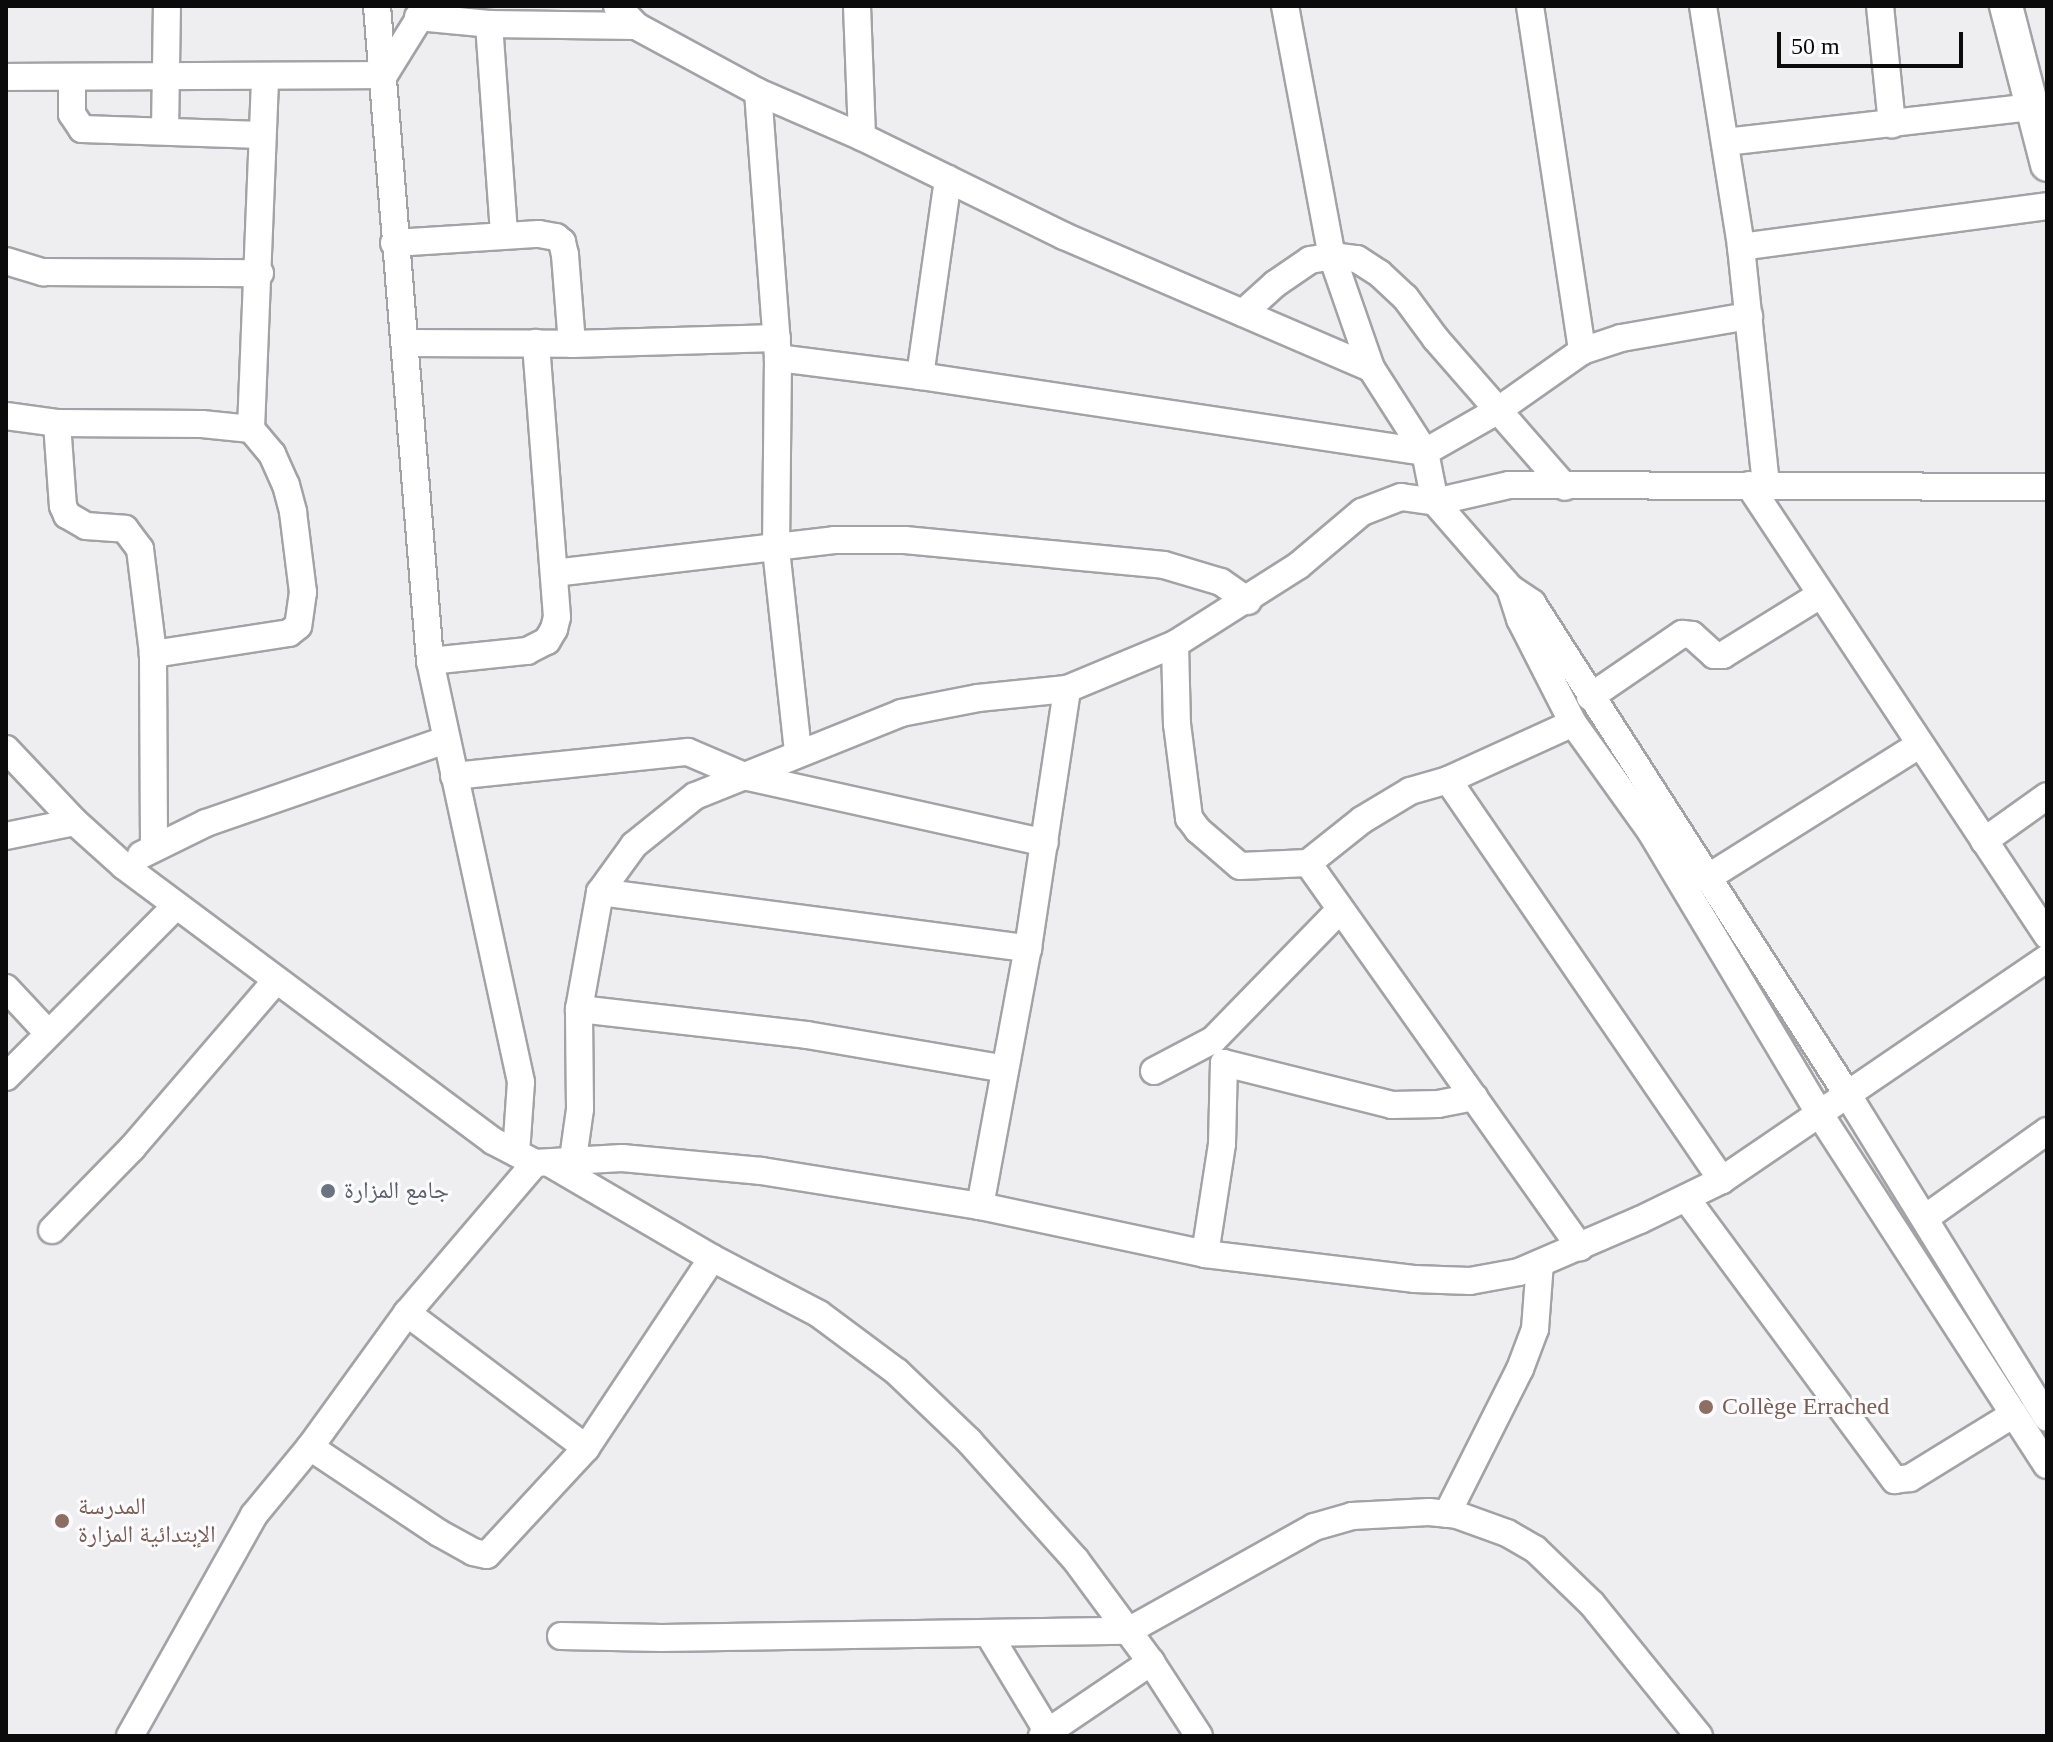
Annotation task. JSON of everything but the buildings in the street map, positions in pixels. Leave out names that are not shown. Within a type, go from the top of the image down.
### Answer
[{"type":"main road","points":[[2006,6],[2047,165]]},
{"type":"street","points":[[165,131],[167,6]]},
{"type":"street","points":[[377,6],[430,661],[521,1082],[544,1160]]},
{"type":"street","points":[[617,6],[636,26],[758,92],[862,137],[1064,236],[1371,368]]},
{"type":"street","points":[[857,6],[862,137]]},
{"type":"street","points":[[1285,6],[1332,256],[1371,368],[1425,452],[1435,502],[1510,588],[1532,603],[1849,1097],[2047,1418]]},
{"type":"street","points":[[1530,6],[1582,351]]},
{"type":"street","points":[[1703,6],[1749,316],[1758,484],[1820,595],[2047,935]]},
{"type":"street","points":[[1880,6],[1892,124]]},
{"type":"street","points":[[384,75],[423,11],[489,24],[636,26]]},
{"type":"street","points":[[489,24],[504,235]]},
{"type":"street","points":[[6,77],[384,75]]},
{"type":"street","points":[[153,654],[289,633],[298,626],[303,592],[293,512],[286,485],[272,454],[251,429],[260,273],[261,135],[265,78]]},
{"type":"street","points":[[72,79],[72,114],[82,129],[261,135]]},
{"type":"street","points":[[758,92],[777,348],[776,549],[798,753]]},
{"type":"street","points":[[1725,142],[2031,107]]},
{"type":"street","points":[[920,376],[948,179]]},
{"type":"street","points":[[1741,247],[2047,206]]},
{"type":"street","points":[[394,243],[548,234],[562,242],[572,344]]},
{"type":"street","points":[[1243,313],[1275,284],[1310,260],[1332,256],[1357,259],[1380,274],[1405,297],[1497,411],[1565,487]]},
{"type":"street","points":[[6,261],[13,266],[43,272],[260,273]]},
{"type":"street","points":[[405,343],[777,348],[920,376],[1425,452],[1497,411],[1582,351],[1621,338],[1749,316]]},
{"type":"street","points":[[430,661],[527,651],[547,641],[557,617],[536,343]]},
{"type":"street","points":[[6,416],[57,423],[202,424],[251,429]]},
{"type":"street","points":[[57,423],[63,506],[67,515],[86,526],[125,529],[140,549],[153,654],[154,846]]},
{"type":"street","points":[[130,1736],[254,1515],[310,1447],[407,1313],[544,1160],[580,1109],[579,1009],[600,892],[619,862],[658,824],[695,796],[866,725],[934,705],[1067,689],[1175,644],[1248,601],[1298,566],[1362,512],[1401,497],[1435,502],[1509,485],[2047,487]]},
{"type":"street","points":[[554,573],[834,540],[905,540],[1137,562],[1206,576],[1248,601]]},
{"type":"street","points":[[1510,588],[1520,619],[1573,723],[1651,832],[1819,1113],[2047,1465]]},
{"type":"street","points":[[1590,697],[1682,634],[1692,635],[1714,655],[1723,655],[1820,595]]},
{"type":"street","points":[[1175,644],[1177,724],[1189,818],[1198,830],[1240,866],[1279,867],[1308,863],[1410,791],[1448,780],[1573,723]]},
{"type":"street","points":[[980,1206],[1028,948],[1067,689]]},
{"type":"street","points":[[124,866],[154,846],[206,823],[446,740]]},
{"type":"street","points":[[1707,878],[1919,745]]},
{"type":"street","points":[[6,749],[75,822],[124,866],[275,982],[493,1141],[544,1160],[712,1258],[819,1314],[897,1372],[969,1441],[1049,1529],[1151,1662],[1199,1736]]},
{"type":"street","points":[[454,776],[675,752],[701,755],[744,776],[1045,843]]},
{"type":"street","points":[[1448,780],[1722,1180]]},
{"type":"street","points":[[1984,841],[2047,796]]},
{"type":"street","points":[[6,836],[75,822]]},
{"type":"street","points":[[1308,863],[1580,1247]]},
{"type":"street","points":[[600,892],[1028,948]]},
{"type":"street","points":[[6,1077],[47,1032],[176,906]]},
{"type":"street","points":[[1154,1071],[1218,1051],[1340,910]]},
{"type":"street","points":[[544,1160],[622,1158],[732,1167],[980,1206],[1205,1254],[1443,1281],[1499,1277],[1580,1247],[1722,1180],[1819,1113],[1849,1097],[2047,958]]},
{"type":"street","points":[[52,1230],[132,1148],[275,982]]},
{"type":"street","points":[[6,988],[47,1032]]},
{"type":"street","points":[[579,1009],[807,1035],[1005,1069]]},
{"type":"street","points":[[1218,1051],[1392,1105],[1438,1104],[1474,1097]]},
{"type":"street","points":[[1205,1254],[1222,1144],[1218,1051]]},
{"type":"street","points":[[1925,1218],[2047,1131]]},
{"type":"street","points":[[1686,1198],[1895,1480],[1910,1478],[2014,1414]]},
{"type":"street","points":[[310,1447],[439,1533],[480,1555],[487,1555],[586,1448],[712,1258]]},
{"type":"street","points":[[1447,1514],[1520,1369],[1537,1317],[1540,1263]]},
{"type":"street","points":[[407,1313],[586,1448]]},
{"type":"street","points":[[561,1636],[1128,1631],[1314,1527],[1352,1516],[1390,1511],[1447,1514],[1507,1533],[1535,1549],[1592,1604],[1699,1736]]},
{"type":"street","points":[[988,1633],[1045,1734],[1151,1662]]},
{"type":"place","name":"جامع المزارة","points":[[328,1191]]},
{"type":"place","name":"Collège Errached","points":[[1706,1407]]},
{"type":"place","name":"المدرسة الإبتدائية المزارة","points":[[62,1521]]}]
